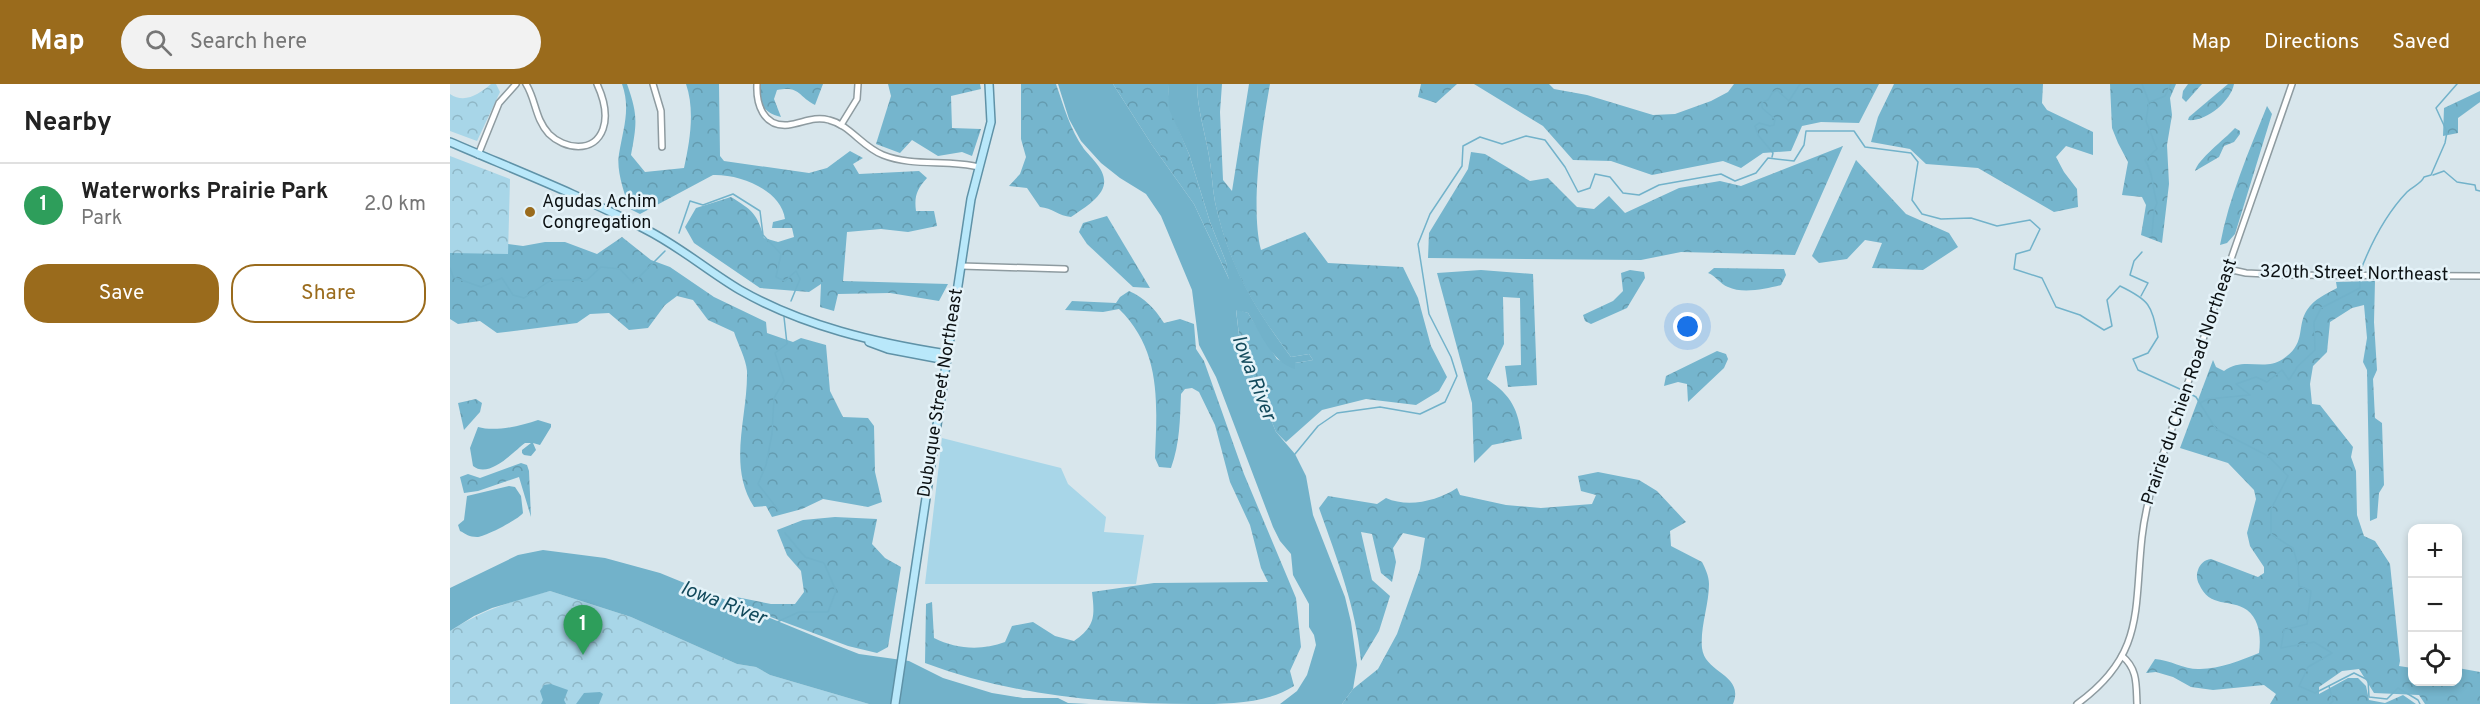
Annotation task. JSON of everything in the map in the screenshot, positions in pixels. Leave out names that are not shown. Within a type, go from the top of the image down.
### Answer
[{"type":"main road","name":"Dubuque Street Northeast","points":[[895,704],[973,188],[991,122],[989,84]]},
{"type":"main road","points":[[450,142],[623,218],[676,247],[719,277],[759,300],[800,318],[847,333],[947,357]]},
{"type":"street","points":[[478,155],[499,103],[516,84]]},
{"type":"street","points":[[526,84],[537,116],[544,128],[558,141],[576,147],[592,143],[603,129],[604,109],[597,84]]},
{"type":"street","points":[[652,84],[661,111],[662,147]]},
{"type":"street","points":[[757,84],[759,107],[764,116],[772,122],[787,125],[820,118],[841,124],[867,146],[882,155],[979,167]]},
{"type":"street","points":[[841,124],[857,99],[858,84]]},
{"type":"street","name":"Prairie du Chien Road Northeast","points":[[2077,704],[2104,681],[2122,656],[2133,628],[2138,607],[2142,540],[2148,501],[2178,407],[2292,84]]},
{"type":"street","points":[[961,266],[1065,268]]},
{"type":"street","name":"320th Street Northeast","points":[[2228,269],[2246,273],[2287,275],[2480,276]]},
{"type":"street","points":[[2122,656],[2136,675],[2137,704]]},
{"type":"green space","points":[[491,84],[496,84],[500,92],[477,141],[450,131],[450,94],[466,98],[477,94]]},
{"type":"green space","points":[[622,84],[627,84],[635,112],[631,155],[645,172],[684,168],[691,115],[686,84],[719,84],[720,156],[724,161],[809,173],[827,168],[850,151],[863,158],[853,164],[859,174],[919,171],[927,178],[917,193],[916,211],[934,211],[937,226],[908,232],[881,229],[847,232],[843,281],[948,284],[939,301],[890,293],[838,294],[834,311],[820,307],[821,284],[809,292],[760,288],[694,243],[685,227],[696,208],[731,197],[753,213],[764,238],[778,242],[794,237],[792,228],[772,228],[773,222],[785,219],[776,200],[758,186],[735,177],[713,175],[640,214],[630,209],[619,167],[626,111]]},
{"type":"green space","points":[[758,84],[823,84],[815,105],[791,89],[777,90],[774,99],[781,117],[770,113],[763,106]]},
{"type":"green space","points":[[888,84],[980,84],[981,89],[951,96],[952,128],[981,129],[972,156],[962,152],[938,156],[912,140],[900,153],[876,144],[891,96]]},
{"type":"green space","points":[[1021,84],[1056,84],[1075,134],[1103,174],[1104,184],[1099,194],[1071,217],[1040,207],[1027,188],[1009,186],[1020,174],[1026,157],[1021,139]]},
{"type":"green space","points":[[1113,84],[1168,84],[1170,109],[1189,154],[1231,283],[1194,204],[1152,145]]},
{"type":"green space","points":[[1197,84],[1222,84],[1220,112],[1223,180],[1232,191],[1249,84],[1270,84],[1257,190],[1261,250],[1305,232],[1328,263],[1403,267],[1418,298],[1431,346],[1447,377],[1439,391],[1416,405],[1366,399],[1322,410],[1286,442],[1276,432],[1240,344],[1236,309],[1248,313],[1277,359],[1295,368],[1295,363],[1313,360],[1309,354],[1291,357],[1254,302],[1227,246],[1215,202]]},
{"type":"green space","points":[[1421,84],[1457,84],[1436,103],[1418,97]]},
{"type":"green space","points":[[1474,84],[1549,84],[1554,89],[1587,95],[1653,115],[1675,114],[1711,101],[1728,92],[1734,84],[1879,84],[1859,123],[1821,122],[1802,126],[1791,151],[1763,153],[1741,168],[1723,161],[1652,175],[1611,161],[1573,160],[1543,126]]},
{"type":"green space","points":[[1894,84],[2043,84],[2042,103],[2047,110],[2093,132],[2093,155],[2066,146],[2056,157],[2077,189],[2078,207],[2054,212],[1978,168],[1926,164],[1910,149],[1871,142],[1878,117]]},
{"type":"green space","points":[[2110,84],[2176,84],[2170,98],[2172,115],[2167,145],[2169,184],[2162,243],[2141,235],[2146,205],[2142,197],[2122,195],[2128,162],[2112,128]]},
{"type":"green space","points":[[2188,84],[2202,84],[2186,102],[2182,98],[2183,91]]},
{"type":"green space","points":[[2228,84],[2234,84],[2232,91],[2217,109],[2202,118],[2188,120],[2189,117]]},
{"type":"green space","points":[[2480,91],[2480,102],[2458,118],[2458,133],[2443,136],[2444,108]]},
{"type":"green space","points":[[2267,106],[2272,114],[2235,234],[2227,243],[2220,245],[2234,192]]},
{"type":"green space","points":[[2235,128],[2240,131],[2240,134],[2234,142],[2224,146],[2219,157],[2195,171],[2206,155]]},
{"type":"green space","points":[[1843,146],[1795,255],[1681,252],[1641,260],[1428,258],[1429,233],[1468,169],[1471,152],[1485,154],[1530,181],[1548,178],[1577,207],[1594,209],[1609,196],[1625,213],[1679,188],[1720,181],[1741,186]]},
{"type":"green space","points":[[450,156],[510,179],[508,254],[450,253]]},
{"type":"green space","points":[[1856,160],[1906,214],[1949,233],[1958,247],[1923,270],[1872,268],[1882,243],[1865,240],[1847,259],[1819,263],[1812,256]]},
{"type":"green space","points":[[1107,216],[1150,288],[1133,287],[1087,244],[1079,232],[1083,223]]},
{"type":"green space","points":[[450,236],[523,246],[545,242],[565,242],[597,254],[622,237],[651,260],[670,267],[714,297],[766,322],[767,333],[793,342],[801,338],[826,345],[830,391],[843,417],[868,418],[874,426],[875,472],[882,502],[868,507],[823,499],[802,509],[772,517],[766,506],[754,507],[746,491],[740,458],[747,371],[745,362],[734,332],[708,320],[693,300],[677,296],[665,305],[648,328],[629,330],[609,313],[590,314],[577,323],[497,333],[480,321],[458,324],[450,319]]},
{"type":"green space","points":[[1714,268],[1784,269],[1786,275],[1781,285],[1740,290],[1725,286],[1708,273]]},
{"type":"green space","points":[[1481,270],[1533,274],[1537,385],[1508,387],[1505,366],[1521,365],[1520,298],[1503,297],[1504,344],[1487,379],[1502,391],[1512,404],[1516,411],[1522,439],[1492,445],[1474,463],[1472,403],[1437,273]]},
{"type":"green space","points":[[1630,270],[1644,272],[1645,278],[1627,308],[1591,324],[1585,321],[1583,315],[1613,301],[1623,291],[1621,273]]},
{"type":"green space","points":[[2375,281],[2374,322],[2377,370],[2373,379],[2375,418],[2382,423],[2384,485],[2379,493],[2377,518],[2370,521],[2367,370],[2363,362],[2367,338],[2364,305],[2352,308],[2330,322],[2327,352],[2313,366],[2310,384],[2312,404],[2320,405],[2353,447],[2351,457],[2356,471],[2357,515],[2364,536],[2375,541],[2390,564],[2399,666],[2408,667],[2408,686],[2462,686],[2462,669],[2480,672],[2480,704],[2425,704],[2419,695],[2374,693],[2359,669],[2342,671],[2319,687],[2319,694],[2348,678],[2358,678],[2366,686],[2369,700],[2385,703],[2403,695],[2416,704],[2270,704],[2276,694],[2264,685],[2213,690],[2191,687],[2173,677],[2156,672],[2146,673],[2155,659],[2189,668],[2208,669],[2230,664],[2259,653],[2259,630],[2251,614],[2241,606],[2209,597],[2197,577],[2201,564],[2211,559],[2258,577],[2264,573],[2264,567],[2250,546],[2247,533],[2256,499],[2254,490],[2228,463],[2180,448],[2213,360],[2216,367],[2224,371],[2239,365],[2269,364],[2283,359],[2298,341],[2307,310],[2320,297],[2337,288],[2336,282]]},
{"type":"green space","points":[[1129,291],[1149,304],[1164,323],[1180,319],[1194,324],[1196,349],[1204,361],[1244,474],[1296,598],[1301,647],[1290,671],[1294,686],[1283,692],[1259,700],[1234,703],[1126,702],[1057,696],[1023,690],[957,674],[925,663],[926,604],[932,602],[934,638],[951,645],[978,648],[1005,642],[1012,626],[1033,622],[1055,636],[1074,641],[1086,631],[1092,620],[1092,592],[1154,583],[1268,582],[1261,568],[1250,525],[1230,482],[1215,425],[1199,392],[1192,388],[1185,389],[1181,394],[1179,431],[1174,459],[1171,468],[1159,467],[1155,458],[1154,379],[1143,342],[1133,325],[1119,309],[1103,312],[1065,310],[1072,301],[1116,303]]},
{"type":"green space","points":[[1717,351],[1726,354],[1728,359],[1724,368],[1688,402],[1687,384],[1678,382],[1664,386],[1666,376]]},
{"type":"green space","points":[[476,399],[482,403],[480,412],[464,430],[458,403]]},
{"type":"green space","points":[[942,438],[1061,468],[1068,484],[1106,517],[1104,532],[1144,535],[1136,584],[925,584]]},
{"type":"green space","points":[[521,463],[527,465],[529,471],[531,517],[519,477],[478,491],[464,493],[460,477],[468,474],[480,478]]},
{"type":"green space","points":[[1598,472],[1639,480],[1657,491],[1686,522],[1670,531],[1671,546],[1702,562],[1707,572],[1709,592],[1702,632],[1702,648],[1710,664],[1734,686],[1733,704],[1342,704],[1353,689],[1378,669],[1397,634],[1420,569],[1425,538],[1403,533],[1393,548],[1396,562],[1392,582],[1381,573],[1372,534],[1361,532],[1372,580],[1390,596],[1379,631],[1361,661],[1350,602],[1319,508],[1328,496],[1377,504],[1386,498],[1413,503],[1432,500],[1457,488],[1460,495],[1506,505],[1541,508],[1592,504],[1596,495],[1581,491],[1578,476]]},
{"type":"green space","points":[[835,517],[877,519],[872,544],[885,558],[901,567],[888,647],[877,653],[848,646],[731,602],[731,596],[771,604],[795,604],[804,592],[801,571],[787,555],[777,530],[803,520]]},
{"type":"green space","points":[[550,591],[631,617],[737,664],[756,667],[770,675],[869,704],[450,704],[450,631],[498,607]]},
{"type":"water","name":"Iowa River","points":[[1058,84],[1113,84],[1152,145],[1194,204],[1229,279],[1226,262],[1210,222],[1189,154],[1169,109],[1168,84],[1197,84],[1215,202],[1227,246],[1254,302],[1291,357],[1309,354],[1313,360],[1295,363],[1295,369],[1287,366],[1267,346],[1248,313],[1236,310],[1240,344],[1276,432],[1295,454],[1306,476],[1313,515],[1345,597],[1357,665],[1353,689],[1342,704],[1280,704],[1297,691],[1307,675],[1316,645],[1309,627],[1309,604],[1293,575],[1291,554],[1280,541],[1273,527],[1216,377],[1199,345],[1192,290],[1161,216],[1146,194],[1101,163],[1081,141],[1069,119]]},
{"type":"water","points":[[538,420],[551,424],[551,427],[540,445],[533,443],[536,450],[531,456],[522,453],[522,450],[531,443],[525,443],[493,467],[479,469],[473,466],[470,448],[478,427],[500,429]]},
{"type":"water","points":[[509,486],[515,487],[521,496],[523,513],[520,516],[477,537],[460,531],[458,525],[464,520],[467,496]]},
{"type":"water","name":"Iowa River","points":[[543,550],[605,558],[660,573],[859,654],[909,661],[943,678],[992,693],[1023,698],[1058,698],[1068,703],[1089,704],[869,704],[770,675],[756,667],[737,664],[631,617],[550,591],[492,608],[450,631],[450,588],[518,555]]},
{"type":"water","points":[[551,684],[568,690],[564,700],[566,704],[541,704],[543,700],[540,691],[544,685]]},
{"type":"water","points":[[600,692],[603,694],[599,704],[576,704],[584,693]]},
{"type":"waterway","points":[[1772,157],[1773,153],[1758,135],[1755,126],[1759,123],[1774,125],[1775,119],[1762,108],[1762,102],[1768,100],[1777,90],[1789,101],[1800,84]]},
{"type":"waterway","points":[[2142,84],[2149,102],[2146,121],[2157,149],[2145,160],[2150,171],[2157,203],[2152,234]]},
{"type":"waterway","points":[[2150,102],[2165,96],[2171,84]]},
{"type":"waterway","points":[[2360,272],[2374,240],[2392,210],[2407,192],[2424,177],[2431,175],[2445,143],[2447,132],[2436,108],[2457,84]]},
{"type":"waterway","points":[[1295,454],[1318,426],[1337,413],[1380,407],[1420,414],[1445,402],[1457,376],[1451,357],[1429,314],[1418,244],[1430,214],[1462,166],[1463,146],[1480,137],[1502,144],[1526,136],[1545,140],[1565,167],[1578,192],[1590,188],[1595,174],[1610,177],[1623,193],[1639,195],[1659,185],[1721,174],[1735,181],[1756,173],[1768,158],[1794,161],[1804,145],[1806,131],[1854,131],[1865,147],[1911,153],[1918,162],[1912,200],[1922,214],[1941,219],[1971,218],[1997,226],[2030,220],[2040,229],[2030,250],[2016,254],[2014,269],[2042,278],[2056,307],[2080,315],[2104,330],[2112,326],[2107,300],[2120,286],[2144,300],[2151,311],[2158,337],[2148,353],[2133,359],[2138,370],[2182,390]]},
{"type":"waterway","points":[[2433,175],[2444,171],[2457,182],[2475,185],[2476,190],[2480,191]]},
{"type":"waterway","points":[[679,233],[690,201],[703,205],[733,194],[760,211],[763,235],[781,254],[776,277],[785,281],[796,271],[800,279],[791,301]]},
{"type":"waterway","points":[[450,268],[453,277],[481,287],[502,278],[513,295],[524,298],[551,280],[587,280],[601,267],[620,269],[633,283],[665,251]]},
{"type":"waterway","points":[[2141,296],[2148,283],[2130,275],[2134,261],[2142,252]]},
{"type":"waterway","points":[[2200,403],[2208,399],[2250,395],[2236,384],[2256,377],[2267,382],[2282,370],[2289,380],[2298,366],[2315,350],[2314,322],[2321,308],[2360,288],[2360,279]]},
{"type":"waterway","points":[[779,511],[758,484],[766,465],[772,434],[774,398],[784,381],[775,353],[787,344],[784,317]]},
{"type":"waterway","points":[[2187,392],[2196,397],[2216,429],[2268,456],[2288,476],[2271,509],[2271,534],[2293,548],[2298,566],[2299,586],[2311,591],[2307,624],[2284,630],[2281,648],[2314,642],[2332,653],[2308,667],[2299,686],[2315,693],[2354,673],[2368,680],[2369,697],[2387,699],[2398,688],[2418,700],[2420,704]]},
{"type":"waterway","points":[[777,622],[799,612],[828,612],[836,591],[824,563],[805,557],[785,533]]},
{"type":"waterway","points":[[2329,686],[2333,701],[2330,704]]},
{"type":"place","name":"Agudas Achim Congregation","points":[[530,212]]},
{"type":"place","name":"Waterworks Prairie Park","points":[[583,655]]}]
